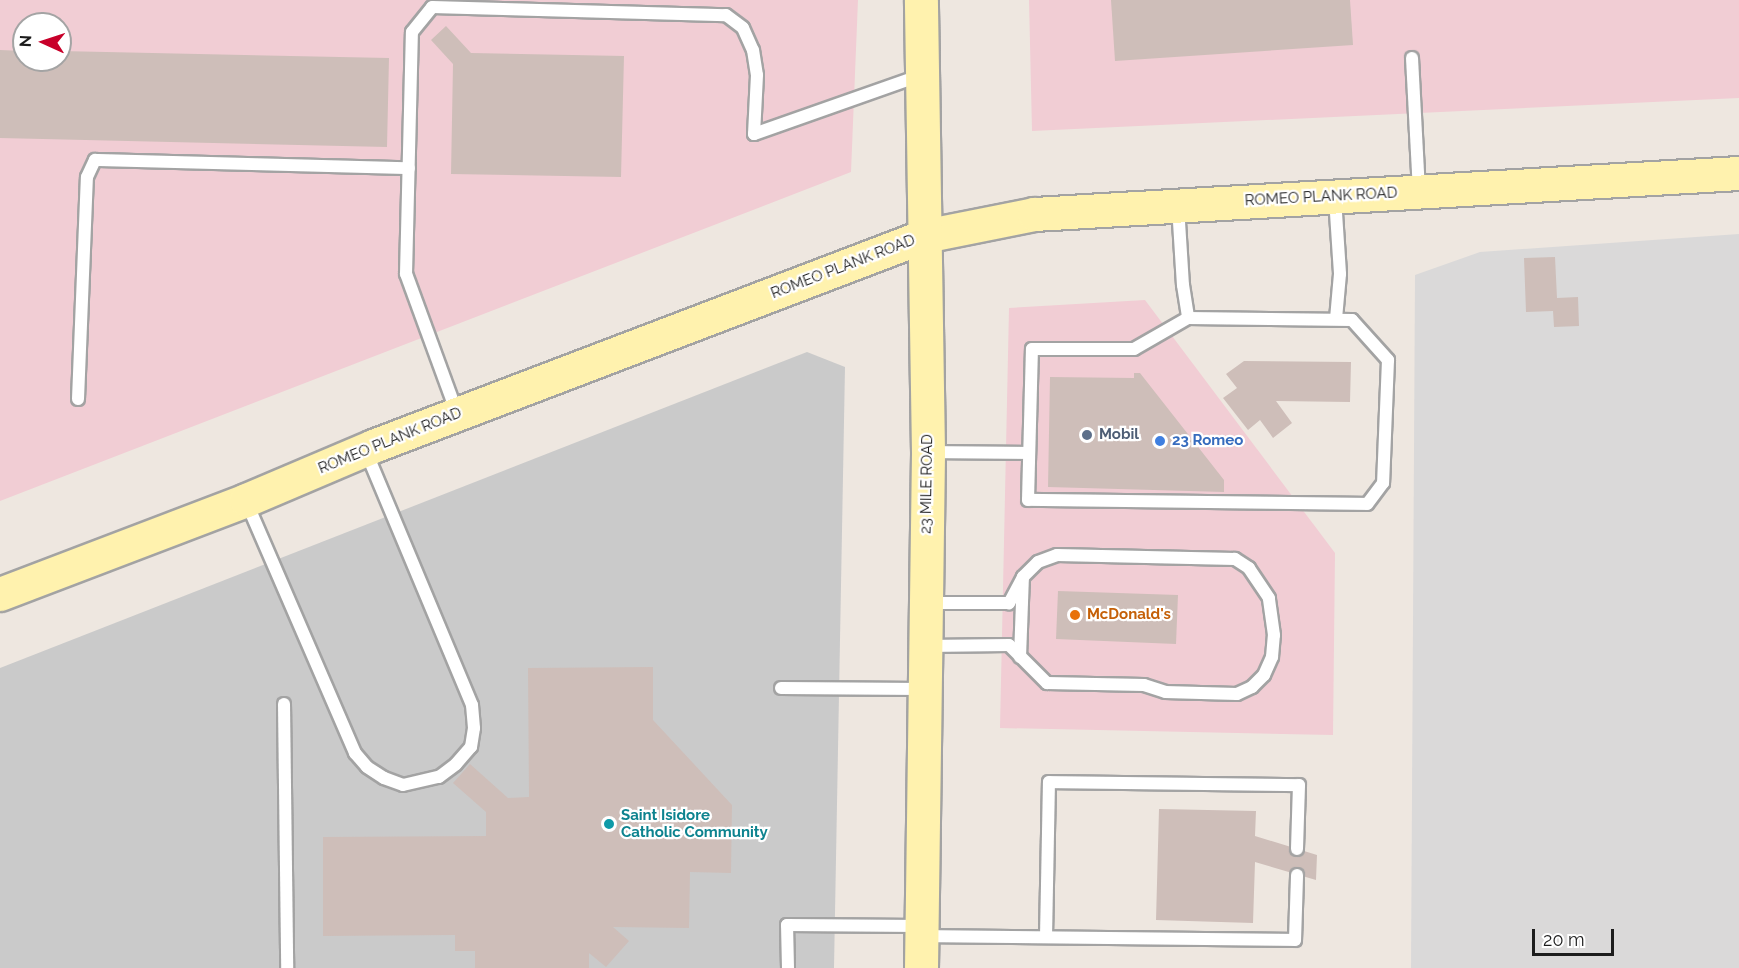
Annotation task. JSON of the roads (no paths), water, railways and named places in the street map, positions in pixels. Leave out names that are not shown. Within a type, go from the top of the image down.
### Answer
[{"type":"main road","name":"23 MILE ROAD","points":[[921,0],[928,452],[921,968]]},
{"type":"main road","name":"ROMEO PLANK ROAD","points":[[0,594],[246,500],[366,449],[924,236],[1034,214],[1739,173]]},
{"type":"lane","points":[[457,414],[406,274],[412,32],[432,7],[726,15],[743,28],[753,50],[757,75],[753,134],[922,75]]},
{"type":"lane","points":[[1412,58],[1419,192]]},
{"type":"lane","points":[[78,399],[87,177],[95,160],[409,168]]},
{"type":"lane","points":[[1334,196],[1341,274],[1336,320]]},
{"type":"lane","points":[[1178,206],[1183,285],[1188,318]]},
{"type":"lane","points":[[1188,318],[1336,320],[1352,320],[1388,360],[1383,483],[1367,504],[1028,500],[1032,349],[1134,349],[1188,318]]},
{"type":"lane","points":[[246,500],[355,753],[367,767],[384,778],[403,785],[439,777],[456,764],[471,747],[474,728],[472,705],[366,449]]},
{"type":"lane","points":[[928,452],[1029,453]]},
{"type":"lane","points":[[925,646],[1009,645],[1047,683],[1144,685],[1165,692],[1237,694],[1252,687],[1263,675],[1272,657],[1274,635],[1269,598],[1249,568],[1235,559],[1057,555],[1038,562],[1023,577],[1008,603],[926,603]]},
{"type":"lane","points":[[1020,657],[1023,577]]},
{"type":"lane","points":[[781,688],[924,689]]},
{"type":"lane","points":[[284,704],[286,968]]},
{"type":"lane","points":[[1046,937],[1049,782],[1299,785],[1297,849]]},
{"type":"lane","points":[[788,968],[787,925],[1046,937],[1295,940],[1297,874]]},
{"type":"place","name":"Mobil","points":[[1087,435]]},
{"type":"place","name":"23 Romeo","points":[[1160,441]]},
{"type":"place","name":"McDonald's","points":[[1075,615]]},
{"type":"place","name":"Saint Isidore Catholic Community","points":[[609,824]]}]
